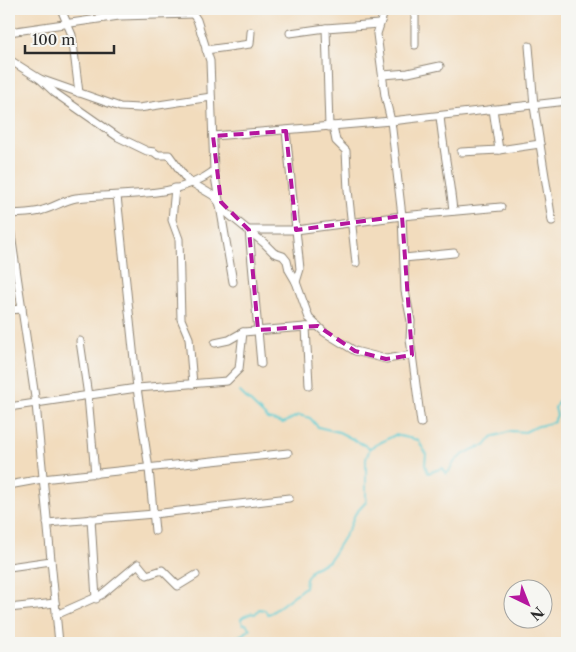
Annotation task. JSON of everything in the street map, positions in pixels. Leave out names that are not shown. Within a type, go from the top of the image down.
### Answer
[{"type":"street","points":[[61,9],[72,35],[79,92]]},
{"type":"street","points":[[385,9],[379,24],[378,34],[385,96],[391,121],[402,216],[405,291],[421,423]]},
{"type":"street","points":[[415,9],[415,46]]},
{"type":"street","points":[[9,32],[119,16],[195,12],[210,62],[214,171],[233,282]]},
{"type":"street","points":[[290,33],[379,24]]},
{"type":"street","points":[[326,28],[331,126],[336,141],[346,152],[356,263]]},
{"type":"street","points":[[206,50],[250,44],[251,32]]},
{"type":"street","points":[[528,46],[534,106],[552,221]]},
{"type":"street","points":[[9,62],[13,62],[40,79],[56,93],[118,137],[147,151],[154,152],[158,156],[168,155],[187,180],[214,196],[228,212],[274,253],[283,256],[296,282],[309,318],[324,332],[355,351],[386,359],[412,355]]},
{"type":"street","points":[[383,75],[408,73],[440,66]]},
{"type":"street","points":[[40,79],[120,107],[139,108],[211,97]]},
{"type":"street","points":[[213,136],[391,121],[567,101]]},
{"type":"street","points":[[493,109],[499,150]]},
{"type":"street","points":[[440,116],[453,211]]},
{"type":"street","points":[[286,131],[300,269],[296,282]]},
{"type":"street","points":[[461,152],[499,150],[540,144]]},
{"type":"street","points":[[9,214],[41,211],[74,198],[161,191],[193,183],[214,171]]},
{"type":"street","points":[[175,188],[172,220],[179,239],[181,319],[190,338],[193,384]]},
{"type":"street","points":[[117,196],[137,388],[150,469],[155,531]]},
{"type":"street","points":[[249,230],[296,230],[402,216],[501,207]]},
{"type":"street","points":[[9,221],[36,404],[59,643]]},
{"type":"street","points":[[249,230],[261,364]]},
{"type":"street","points":[[404,258],[454,253]]},
{"type":"street","points":[[9,310],[22,309]]},
{"type":"street","points":[[215,343],[229,340],[243,332],[318,326]]},
{"type":"street","points":[[306,327],[309,385]]},
{"type":"street","points":[[9,407],[137,388],[228,381],[240,369],[243,332]]},
{"type":"street","points":[[80,341],[88,396],[95,474]]},
{"type":"street","points":[[9,485],[42,479],[288,453]]},
{"type":"street","points":[[46,523],[154,514],[289,498]]},
{"type":"street","points":[[91,519],[96,599]]},
{"type":"street","points":[[9,567],[51,560]]},
{"type":"street","points":[[56,615],[96,599],[138,564],[147,574],[162,570],[178,586],[196,574]]},
{"type":"street","points":[[9,608],[55,603]]},
{"type":"highlighted area","points":[[286,131],[296,230],[402,216],[412,355],[386,359],[355,351],[318,326],[258,330],[249,230],[221,202],[213,136]]},
{"type":"waterway","points":[[240,392],[268,419],[283,423],[299,415],[310,418],[318,427],[339,432],[370,448]]},
{"type":"waterway","points":[[226,643],[250,629],[246,624],[243,624],[241,619],[249,614],[255,614],[259,609],[265,610],[267,614],[271,613],[305,587],[306,579],[312,569],[329,561],[350,527],[355,514],[366,502],[366,459],[370,448],[395,435],[418,440],[426,454],[425,465],[428,473],[443,468],[446,474],[459,458],[473,449],[485,446],[492,437],[511,431],[525,432],[554,422],[557,415],[555,408],[559,400],[567,398]]}]
